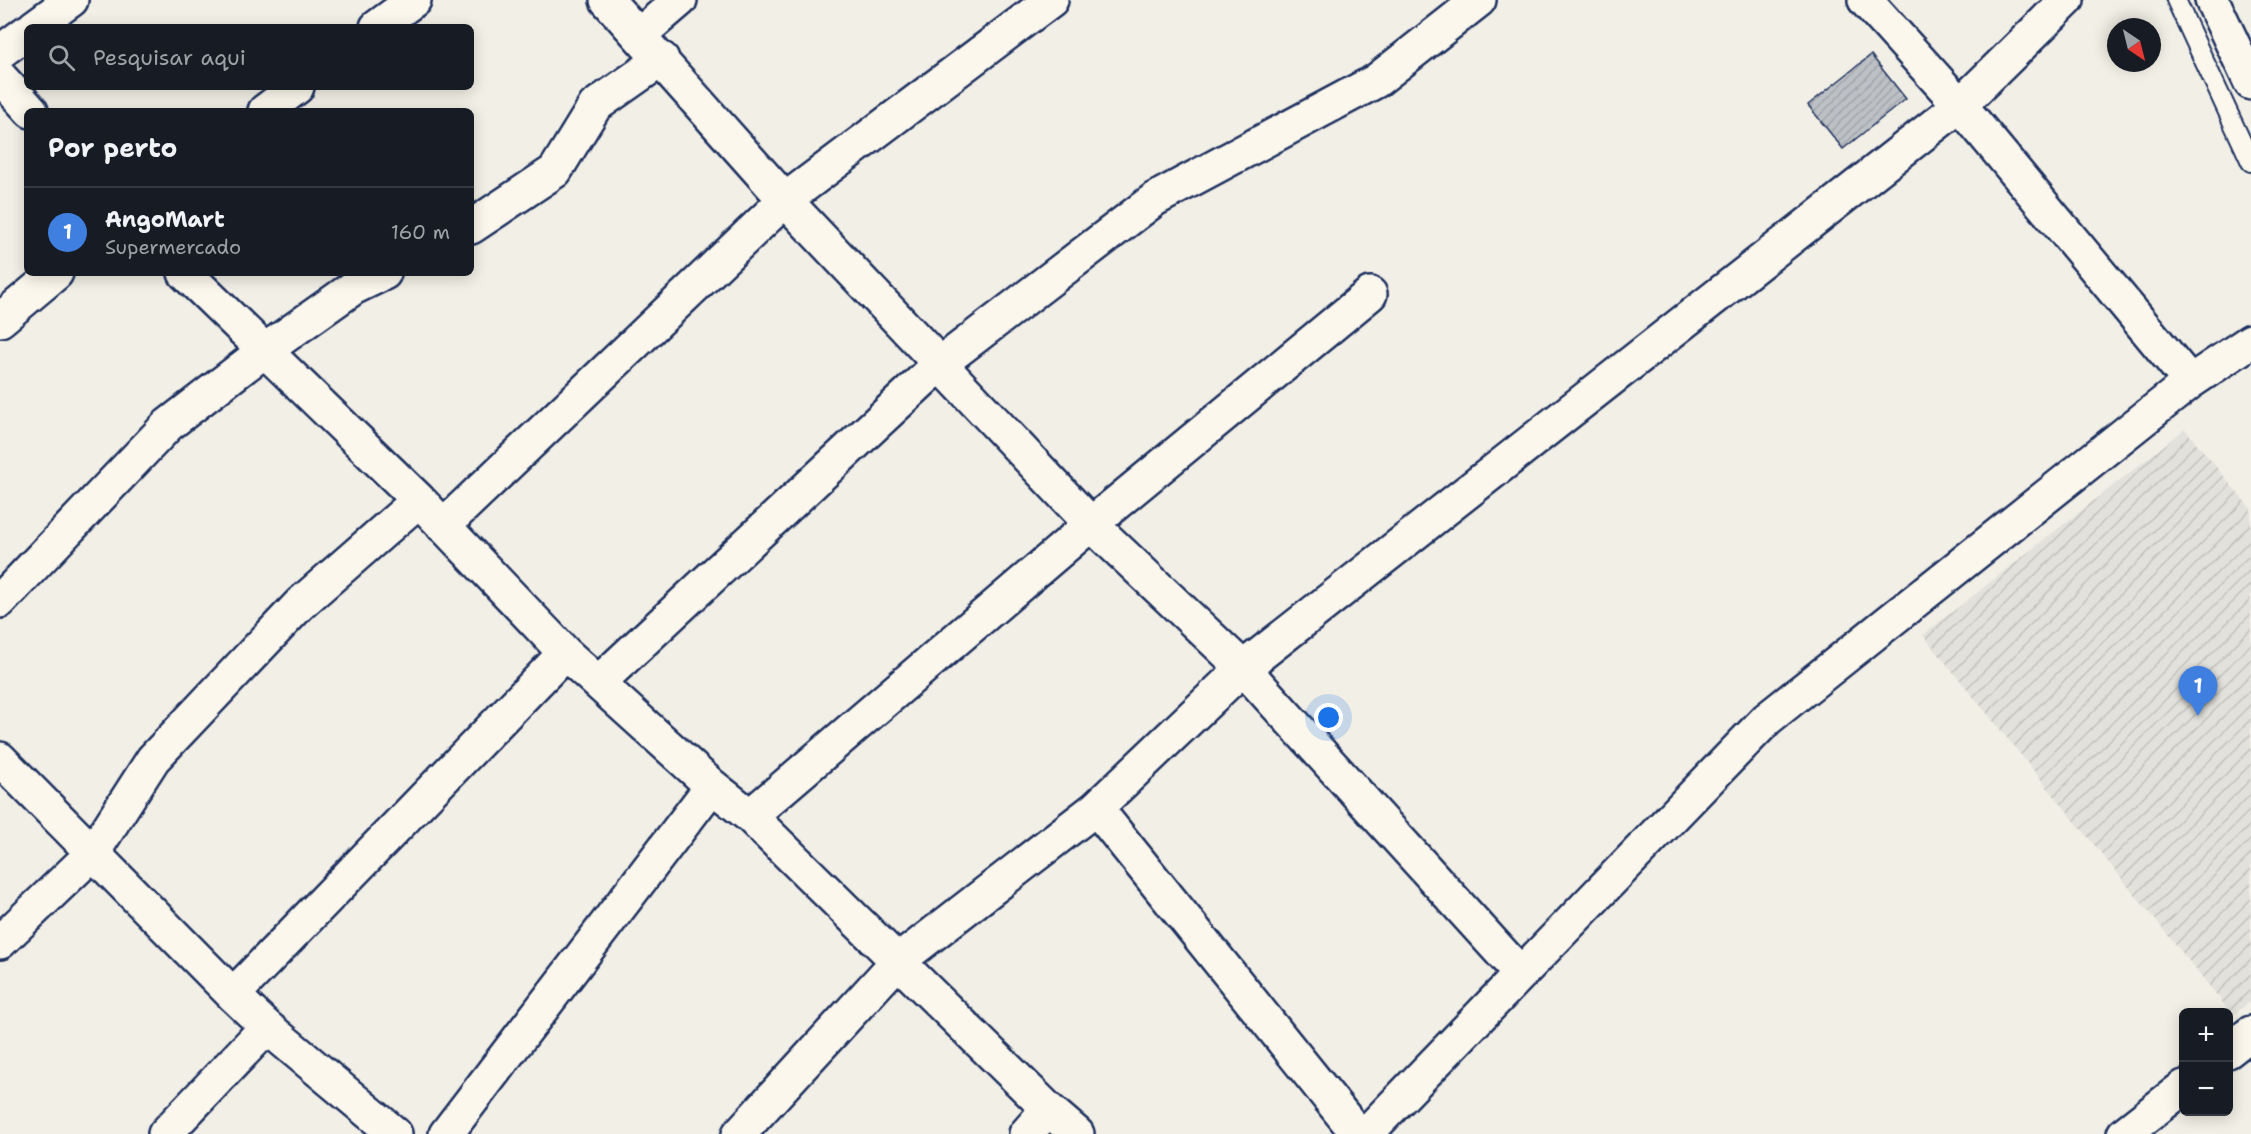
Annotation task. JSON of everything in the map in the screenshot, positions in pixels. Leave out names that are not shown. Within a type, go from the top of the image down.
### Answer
[{"type":"main road","points":[[38,24],[71,0]]},
{"type":"main road","points":[[382,24],[414,0]]},
{"type":"main road","points":[[607,0],[662,59],[785,200],[1091,524],[1243,668],[1520,973]]},
{"type":"main road","points":[[639,35],[680,0]]},
{"type":"main road","points":[[443,526],[785,200],[1052,0]]},
{"type":"main road","points":[[598,684],[941,363],[1155,200],[1376,81],[1479,0]]},
{"type":"main road","points":[[1865,0],[1960,105],[2190,382]]},
{"type":"main road","points":[[739,1134],[897,962],[1096,808],[1243,668],[1960,105],[2067,0]]},
{"type":"main road","points":[[2212,0],[2251,83]]},
{"type":"main road","points":[[0,52],[24,34]]},
{"type":"main road","points":[[474,225],[555,171],[595,106],[662,59]]},
{"type":"main road","points":[[0,77],[28,108]]},
{"type":"main road","points":[[269,108],[293,90]]},
{"type":"main road","points":[[0,320],[52,276]]},
{"type":"main road","points":[[188,276],[418,500],[565,653],[712,786],[750,816],[1048,1109],[1077,1134]]},
{"type":"main road","points":[[0,601],[168,425],[264,351],[353,288],[378,276]]},
{"type":"main road","points":[[750,816],[1091,524],[1370,294]]},
{"type":"main road","points":[[1366,1134],[1767,718],[2190,382],[2251,341]]},
{"type":"main road","points":[[0,942],[92,854],[153,759],[300,604],[418,500]]},
{"type":"main road","points":[[233,994],[565,653]]},
{"type":"main road","points":[[0,759],[92,854],[267,1027],[394,1134]]},
{"type":"main road","points":[[446,1134],[712,786]]},
{"type":"main road","points":[[1096,808],[1358,1134]]},
{"type":"main road","points":[[165,1134],[267,1027]]},
{"type":"main road","points":[[2233,1048],[2251,1033]]},
{"type":"main road","points":[[2124,1134],[2179,1091]]},
{"type":"main road","points":[[1026,1134],[1048,1109]]},
{"type":"lane","points":[[2176,0],[2251,162]]},
{"type":"shaded area","points":[[2185,429],[2251,509],[2251,1001],[2233,1015],[2233,1008],[2227,1008],[1923,635]]},
{"type":"building","points":[[1871,55],[1906,99],[1843,149],[1808,105]]},
{"type":"place","name":"AngoMart","points":[[2198,716]]}]
